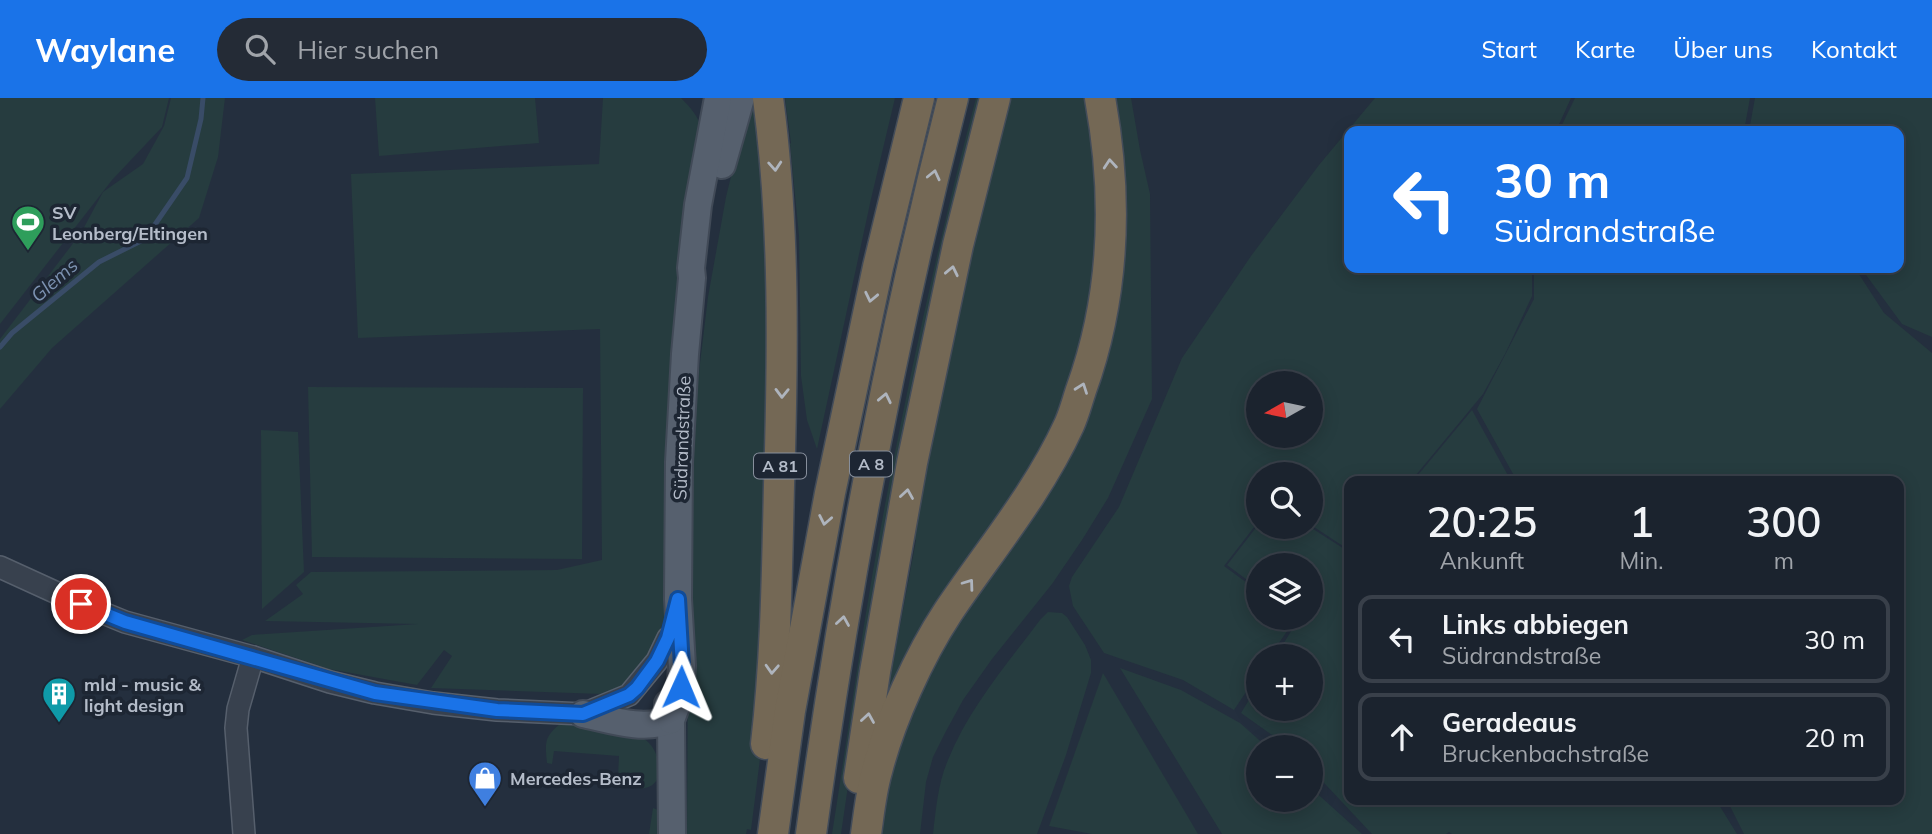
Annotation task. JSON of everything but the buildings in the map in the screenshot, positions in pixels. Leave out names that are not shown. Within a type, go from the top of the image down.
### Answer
[{"type":"highway","name":"A 81","points":[[754,834],[770,708],[782,401],[780,239],[768,98]]},
{"type":"highway","name":"A 8","points":[[773,834],[790,711],[830,493],[878,267],[919,98]]},
{"type":"highway","name":"A 8","points":[[811,834],[846,604],[872,462],[906,293],[953,98]]},
{"type":"highway","points":[[852,834],[875,671],[912,463],[958,245],[995,98]]},
{"type":"highway","points":[[866,834],[876,772],[885,743],[912,680],[948,613],[1000,541],[1039,480],[1069,425],[1090,366],[1104,306],[1111,244],[1111,179],[1108,140],[1100,98]]},
{"type":"main road","name":"Südrandstraße","points":[[670,720],[680,696],[682,666],[678,599],[679,462],[691,268],[698,205],[718,98]]},
{"type":"main road","name":"Südrandstraße","points":[[692,278],[741,98]]},
{"type":"main road","name":"Südrandstraße","points":[[672,834],[670,720],[666,677],[668,638],[678,599]]},
{"type":"main road","points":[[613,702],[652,709],[670,720]]},
{"type":"main road","points":[[583,714],[638,725],[659,725],[670,720]]},
{"type":"street","points":[[0,567],[125,622],[253,657],[330,682],[375,693],[497,710],[583,714],[613,702],[637,688],[657,661],[668,638]]},
{"type":"street","points":[[244,834],[236,728],[238,709],[253,657]]},
{"type":"green space","name":"SV Leonberg/Eltingen","points":[[0,98],[169,98],[162,127],[112,180],[0,324]]},
{"type":"green space","points":[[171,98],[225,98],[218,157],[199,218],[52,348],[0,409],[0,339],[81,233],[103,192],[143,164],[164,126]]},
{"type":"green space","points":[[375,98],[535,98],[539,143],[379,156]]},
{"type":"green space","points":[[603,98],[681,98],[694,112],[702,130],[667,610],[653,652],[626,684],[602,694],[431,688],[452,656],[444,650],[417,685],[329,669],[242,640],[252,635],[418,624],[265,621],[303,594],[296,585],[311,572],[557,570],[602,560],[600,329],[358,338],[351,174],[599,164]]},
{"type":"green space","points":[[750,98],[757,98],[773,212],[763,735],[751,830],[747,829],[746,834],[687,834],[689,481],[695,405],[708,297],[726,197]]},
{"type":"green space","points":[[785,98],[895,98],[817,449],[807,420],[801,376],[799,236]]},
{"type":"green space","points":[[976,98],[983,98],[865,669],[841,834],[832,834],[895,452],[933,274]]},
{"type":"green space","points":[[1009,98],[1087,98],[1097,161],[1097,233],[1088,317],[1065,396],[1026,476],[890,691],[888,690],[916,540],[911,538],[946,353]]},
{"type":"green space","points":[[1114,98],[1131,98],[1150,194],[1152,399],[1108,498],[1082,540],[1052,584],[992,659],[963,700],[945,733],[933,757],[926,782],[920,834],[876,834],[899,733],[942,648],[1081,426]]},
{"type":"green space","points":[[1375,98],[1571,98],[1558,126],[1352,126]]},
{"type":"green space","points":[[1575,98],[1750,98],[1745,126],[1561,126]]},
{"type":"green space","points":[[1755,98],[1932,98],[1932,337],[1902,324],[1865,273],[1904,273],[1904,126],[1750,126]]},
{"type":"green space","points":[[1344,135],[1344,273],[1532,273],[1532,296],[1483,394],[1415,476],[1344,476],[1344,547],[1323,533],[1323,462],[1246,462],[1246,538],[1224,566],[1246,582],[1246,630],[1288,630],[1278,644],[1246,644],[1246,692],[1234,710],[1183,680],[1104,653],[1073,606],[1069,586],[1072,577],[1119,507],[1182,358],[1251,256]]},
{"type":"green space","points":[[1534,273],[1858,273],[1884,313],[1932,353],[1932,834],[1744,834],[1730,805],[1904,805],[1904,476],[1514,476],[1477,409],[1534,299]]},
{"type":"green space","points":[[308,387],[583,388],[582,559],[312,557]]},
{"type":"green space","points":[[1472,410],[1508,476],[1417,476]]},
{"type":"green space","points":[[261,430],[298,432],[304,572],[262,609]]},
{"type":"green space","points":[[1323,535],[1344,549],[1344,804],[1323,782],[1323,735],[1272,735],[1252,721],[1323,721],[1323,644],[1283,644],[1292,630],[1323,630],[1323,553],[1246,553],[1246,579],[1227,565],[1247,539],[1323,539]]},
{"type":"green space","points":[[1048,612],[1062,613],[1067,617],[1085,645],[1091,660],[1091,673],[1066,755],[1037,834],[933,834],[942,778],[957,741],[990,687]]},
{"type":"green space","points":[[1120,668],[1181,690],[1240,723],[1254,735],[1246,735],[1246,812],[1323,812],[1323,799],[1362,834],[1222,834]]},
{"type":"green space","points":[[1103,673],[1198,834],[1092,834],[1049,826]]},
{"type":"green space","points":[[560,724],[633,734],[643,738],[656,753],[659,775],[656,781],[645,788],[628,787],[628,780],[618,776],[619,756],[554,751],[552,764],[547,763],[547,741]]},
{"type":"green space","points":[[1345,805],[1719,805],[1737,834],[1449,832],[1372,834]]},
{"type":"green space","points":[[653,808],[660,813],[660,834],[649,834]]},
{"type":"waterway","name":"Glems","points":[[0,347],[12,333],[99,262],[145,239],[187,178],[201,119],[203,98]]},
{"type":"place","name":"SV Leonberg/Eltingen","points":[[28,252]]},
{"type":"place","name":"mld - music & light design","points":[[59,724]]},
{"type":"place","name":"Mercedes-Benz","points":[[485,808]]},
{"type":"route","points":[[81,604],[125,622],[375,693],[497,710],[583,714],[629,695],[637,688],[657,661],[668,638],[678,599],[681,687]]}]
